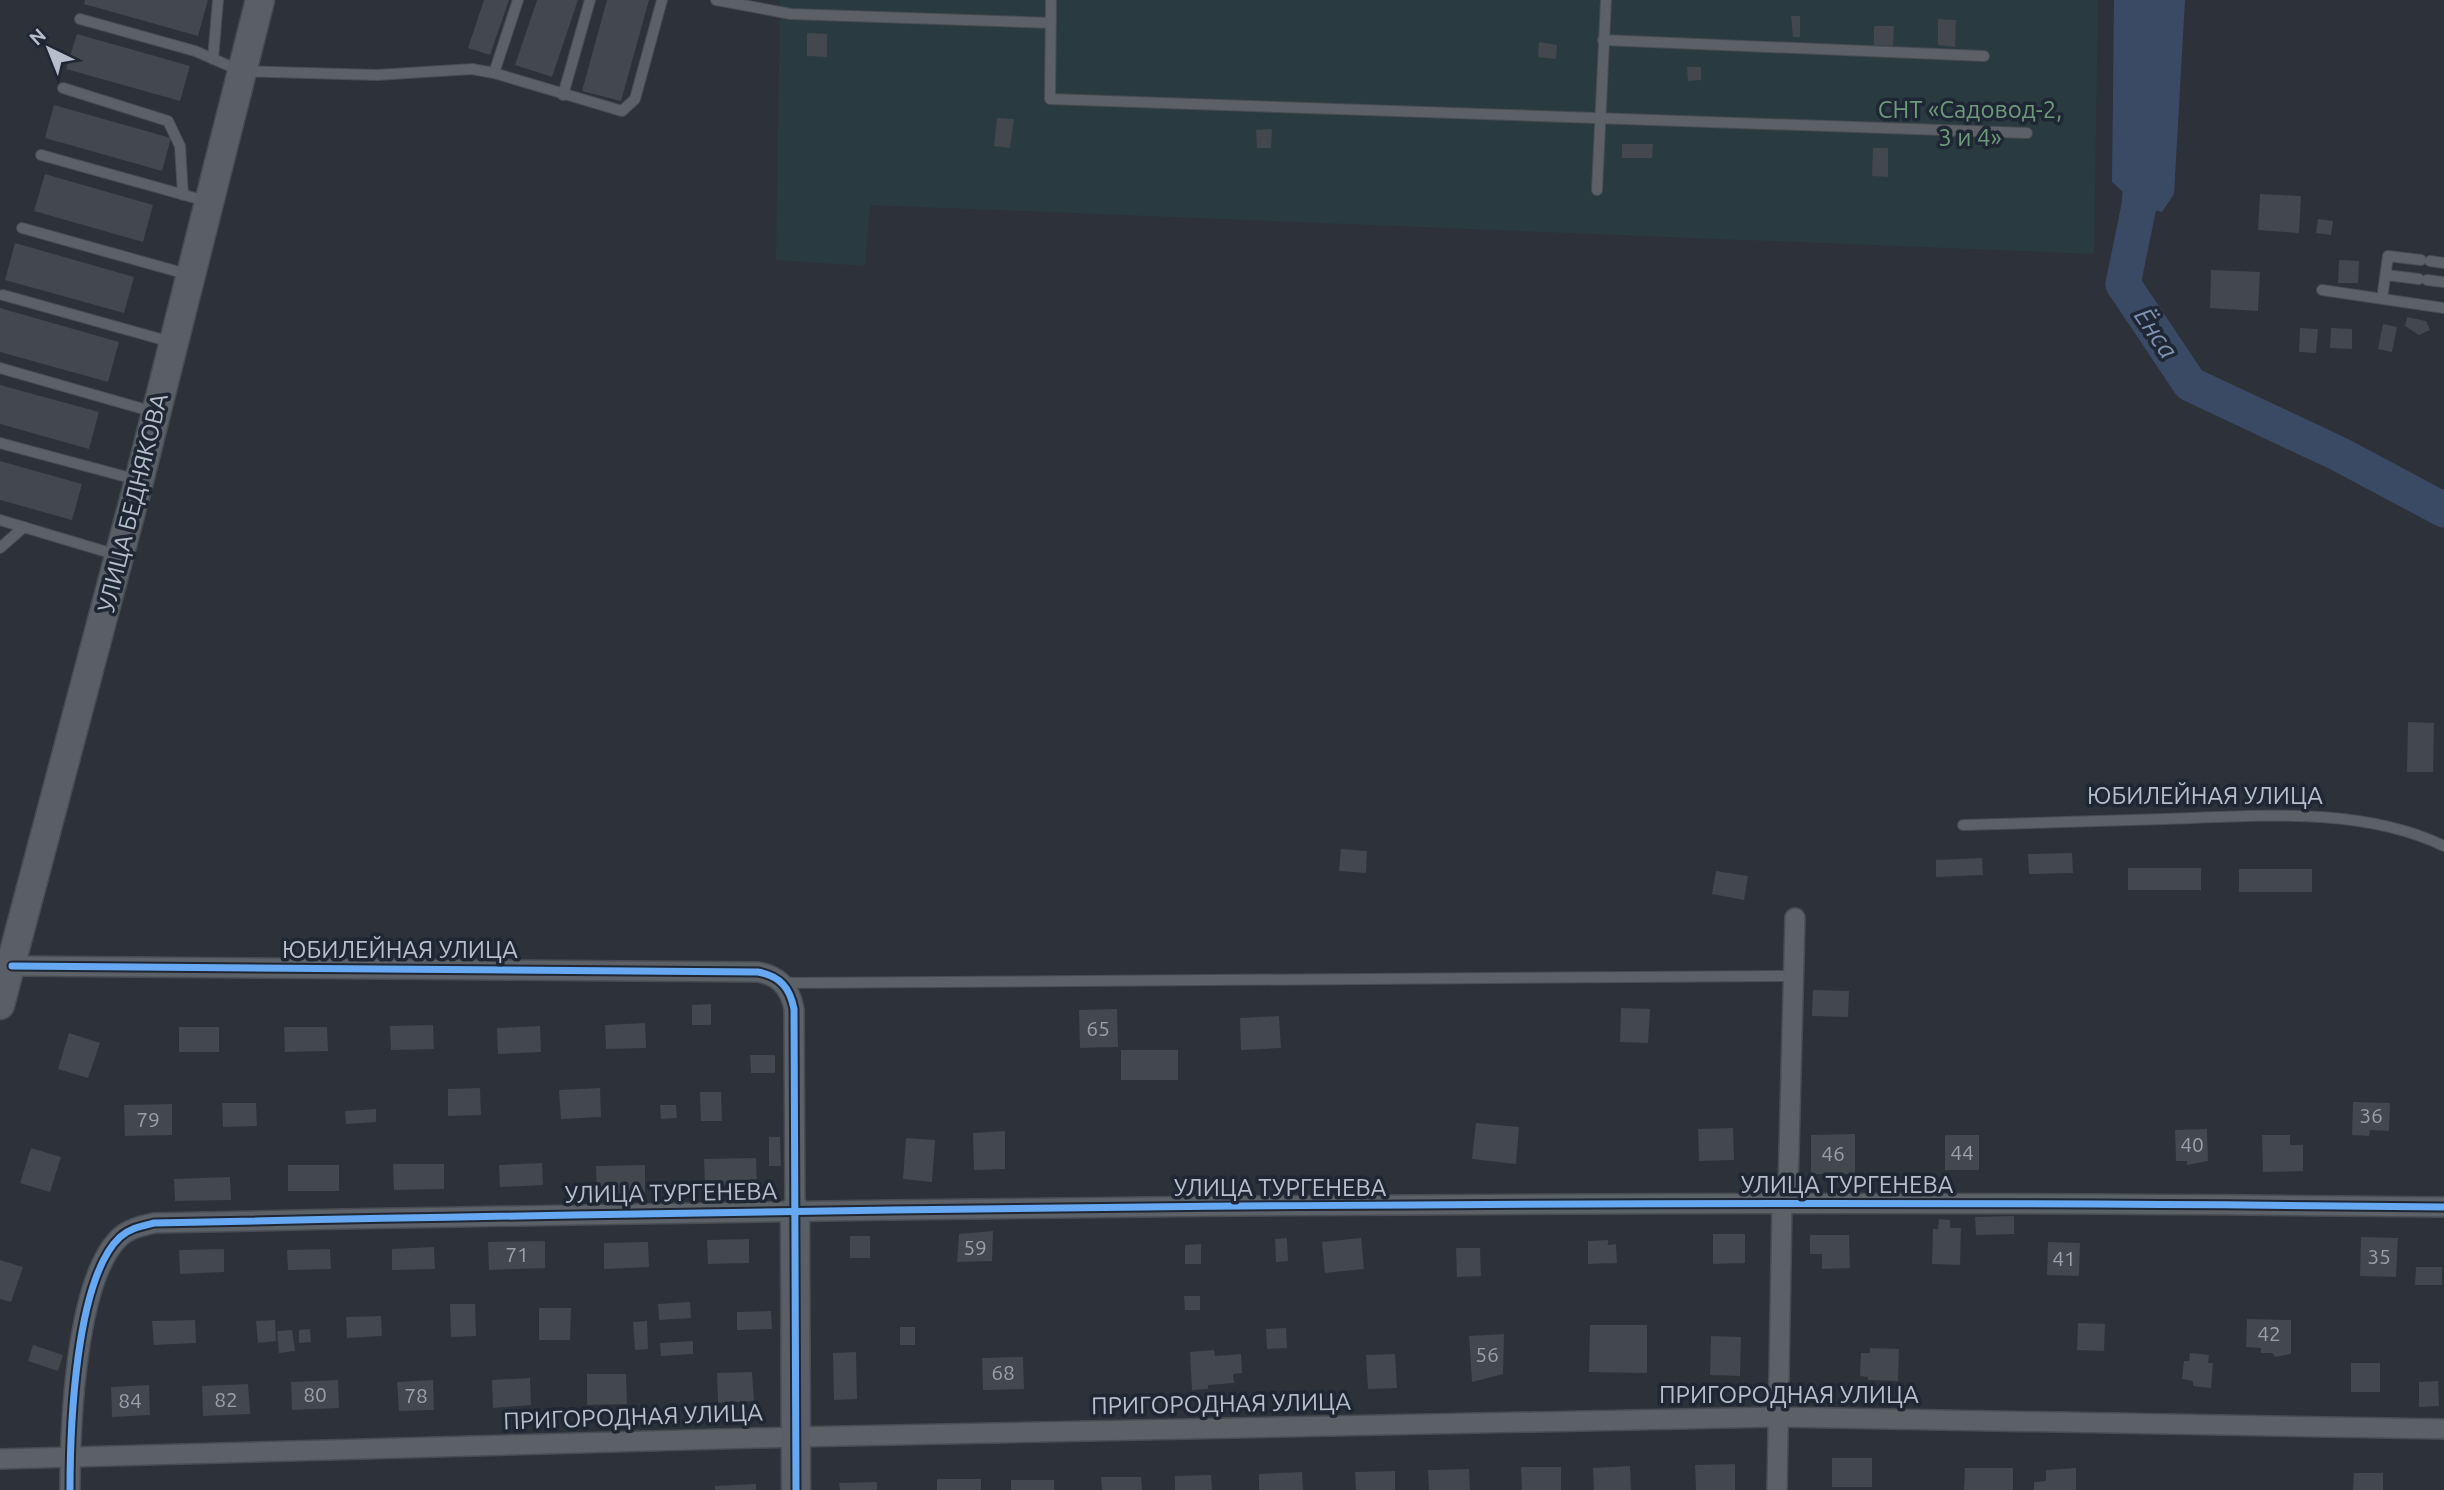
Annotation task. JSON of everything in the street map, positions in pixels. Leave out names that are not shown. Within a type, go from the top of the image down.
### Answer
[{"type":"street","name":"УЛИЦА БЕДНЯКОВА","points":[[0,1005],[139,481],[190,275],[196,198],[241,71],[260,0]]},
{"type":"street","points":[[1777,1490],[1776,1417],[1782,1205],[1787,1190],[1795,918]]},
{"type":"street","name":"ЮБИЛЕЙНАЯ УЛИЦА","points":[[12,966],[758,971],[772,974],[784,983]]},
{"type":"street","points":[[784,983],[794,1009],[796,1490]]},
{"type":"street","name":"УЛИЦА ТУРГЕНЕВА","points":[[70,1457],[80,1341],[96,1278],[107,1253],[120,1237],[134,1227],[154,1223],[795,1210],[2138,1203],[2444,1207]]},
{"type":"street","name":"ПРИГОРОДНАЯ УЛИЦА","points":[[0,1459],[795,1437],[1776,1417],[2444,1429]]},
{"type":"street","points":[[70,1457],[70,1490]]},
{"type":"lane","points":[[213,58],[219,0]]},
{"type":"lane","points":[[494,72],[518,0]]},
{"type":"lane","points":[[563,95],[590,0]]},
{"type":"lane","points":[[80,19],[195,51],[241,71],[377,75],[472,69],[494,72],[617,112],[627,108],[635,99],[662,0]]},
{"type":"lane","points":[[716,0],[791,14],[1051,23]]},
{"type":"lane","points":[[1051,0],[1050,99],[2027,133]]},
{"type":"lane","points":[[1597,190],[1606,0]]},
{"type":"lane","points":[[1604,40],[1984,56]]},
{"type":"lane","points":[[62,88],[168,121],[180,146],[196,198]]},
{"type":"lane","points":[[41,155],[196,198]]},
{"type":"lane","points":[[22,228],[190,275]]},
{"type":"lane","points":[[2382,299],[2388,256],[2444,263]]},
{"type":"lane","points":[[2386,275],[2444,282]]},
{"type":"lane","points":[[2322,290],[2444,308]]},
{"type":"lane","points":[[3,295],[173,343]]},
{"type":"lane","points":[[0,368],[156,413]]},
{"type":"lane","points":[[0,443],[139,481]]},
{"type":"lane","points":[[0,520],[119,555]]},
{"type":"lane","points":[[0,548],[24,527]]},
{"type":"lane","name":"ЮБИЛЕЙНАЯ УЛИЦА","points":[[1963,825],[2238,817],[2324,819],[2397,827],[2444,846]]},
{"type":"lane","points":[[784,983],[1793,976]]},
{"type":"green space","name":"СНТ «Садовод-2, 3 и 4»","points":[[780,0],[2098,0],[2094,254],[870,205],[865,266],[776,260]]},
{"type":"water","points":[[2114,0],[2185,0],[2174,194],[2162,212],[2139,206],[2112,182]]},
{"type":"building","points":[[85,0],[208,0],[198,36],[84,4]]},
{"type":"building","points":[[484,0],[509,0],[490,55],[468,48]]},
{"type":"building","points":[[537,0],[578,0],[552,77],[515,65]]},
{"type":"building","points":[[607,0],[649,0],[621,101],[582,91]]},
{"type":"building","points":[[1791,16],[1800,16],[1800,37],[1793,37]]},
{"type":"building","points":[[1938,19],[1956,20],[1955,47],[1938,45]]},
{"type":"building","points":[[1874,26],[1894,26],[1893,46],[1874,45]]},
{"type":"building","points":[[807,33],[827,34],[827,57],[807,56]]},
{"type":"building","points":[[77,34],[190,66],[180,101],[66,69]]},
{"type":"building","points":[[1539,42],[1557,45],[1556,59],[1538,57]]},
{"type":"building","points":[[1687,67],[1701,67],[1701,80],[1688,81]]},
{"type":"building","points":[[54,105],[171,138],[162,171],[45,138]]},
{"type":"building","points":[[997,118],[1014,119],[1010,148],[994,146]]},
{"type":"building","points":[[1272,129],[1271,148],[1257,148],[1256,130]]},
{"type":"building","points":[[1622,144],[1653,144],[1652,158],[1622,158]]},
{"type":"building","points":[[1873,148],[1888,148],[1888,177],[1872,176]]},
{"type":"building","points":[[45,174],[153,205],[143,242],[34,211]]},
{"type":"building","points":[[2260,194],[2301,196],[2299,233],[2258,230]]},
{"type":"building","points":[[2318,219],[2333,221],[2331,235],[2316,233]]},
{"type":"building","points":[[15,243],[134,277],[124,313],[5,280]]},
{"type":"building","points":[[2339,260],[2359,261],[2358,283],[2338,283]]},
{"type":"building","points":[[2211,270],[2260,272],[2258,311],[2210,308]]},
{"type":"building","points":[[0,308],[119,342],[108,382],[0,352]]},
{"type":"building","points":[[2407,317],[2426,321],[2430,330],[2419,335],[2405,326]]},
{"type":"building","points":[[2383,324],[2397,327],[2392,352],[2378,349]]},
{"type":"building","points":[[2300,328],[2318,329],[2316,353],[2299,352]]},
{"type":"building","points":[[2331,328],[2352,329],[2352,349],[2330,348]]},
{"type":"building","points":[[0,385],[99,412],[89,449],[0,424]]},
{"type":"building","points":[[0,461],[82,484],[72,520],[0,500]]},
{"type":"building","points":[[2408,722],[2434,723],[2433,772],[2407,772]]},
{"type":"building","points":[[1341,849],[1367,851],[1366,873],[1339,871]]},
{"type":"building","points":[[2072,853],[2073,873],[2029,874],[2028,854]]},
{"type":"building","points":[[1982,858],[1983,875],[1936,877],[1936,860]]},
{"type":"building","points":[[2128,868],[2201,868],[2201,890],[2128,890]]},
{"type":"building","points":[[2239,869],[2312,869],[2312,892],[2239,892]]},
{"type":"building","points":[[1716,871],[1748,876],[1744,900],[1712,894]]},
{"type":"building","points":[[1813,990],[1849,991],[1848,1017],[1812,1016]]},
{"type":"building","points":[[711,1004],[711,1025],[692,1025],[692,1005]]},
{"type":"building","points":[[1621,1008],[1650,1009],[1648,1043],[1620,1042]]},
{"type":"building","points":[[1117,1009],[1118,1047],[1080,1048],[1079,1010]]},
{"type":"building","points":[[1279,1016],[1281,1048],[1241,1050],[1240,1018]]},
{"type":"building","points":[[645,1023],[646,1048],[606,1049],[605,1025]]},
{"type":"building","points":[[433,1025],[434,1049],[391,1050],[390,1026]]},
{"type":"building","points":[[540,1026],[541,1052],[498,1054],[497,1028]]},
{"type":"building","points":[[179,1027],[219,1027],[219,1052],[179,1052]]},
{"type":"building","points":[[284,1027],[327,1027],[328,1051],[285,1052]]},
{"type":"building","points":[[69,1033],[100,1043],[88,1078],[58,1069]]},
{"type":"building","points":[[1121,1050],[1178,1050],[1178,1080],[1121,1080]]},
{"type":"building","points":[[750,1055],[775,1055],[775,1073],[751,1073]]},
{"type":"building","points":[[480,1088],[481,1115],[448,1116],[448,1089]]},
{"type":"building","points":[[600,1088],[601,1117],[561,1119],[559,1090]]},
{"type":"building","points":[[700,1092],[721,1092],[722,1121],[701,1121]]},
{"type":"building","points":[[2353,1102],[2390,1103],[2389,1131],[2370,1130],[2369,1136],[2352,1135]]},
{"type":"building","points":[[222,1103],[256,1103],[257,1126],[223,1127]]},
{"type":"building","points":[[172,1104],[172,1135],[125,1136],[124,1105]]},
{"type":"building","points":[[660,1105],[676,1105],[677,1118],[661,1119]]},
{"type":"building","points":[[376,1109],[376,1122],[346,1124],[345,1111]]},
{"type":"building","points":[[1476,1123],[1519,1127],[1516,1164],[1472,1159]]},
{"type":"building","points":[[1733,1128],[1734,1160],[1699,1161],[1698,1129]]},
{"type":"building","points":[[2207,1129],[2208,1161],[2187,1165],[2187,1161],[2176,1161],[2175,1130]]},
{"type":"building","points":[[1005,1131],[1005,1169],[974,1170],[973,1133]]},
{"type":"building","points":[[1855,1134],[1855,1174],[1811,1174],[1811,1135]]},
{"type":"building","points":[[1945,1135],[1979,1135],[1979,1170],[1945,1170]]},
{"type":"building","points":[[2262,1135],[2290,1135],[2290,1145],[2303,1145],[2303,1171],[2263,1172]]},
{"type":"building","points":[[769,1137],[780,1137],[781,1166],[769,1166]]},
{"type":"building","points":[[906,1138],[935,1140],[932,1182],[903,1179]]},
{"type":"building","points":[[31,1148],[61,1157],[50,1192],[20,1183]]},
{"type":"building","points":[[756,1158],[757,1184],[705,1185],[704,1159]]},
{"type":"building","points":[[542,1163],[543,1185],[500,1187],[499,1165]]},
{"type":"building","points":[[393,1164],[444,1164],[444,1189],[394,1190]]},
{"type":"building","points":[[288,1165],[339,1165],[339,1191],[288,1191]]},
{"type":"building","points":[[645,1165],[645,1192],[597,1194],[596,1166]]},
{"type":"building","points":[[230,1177],[231,1200],[175,1201],[174,1179]]},
{"type":"building","points":[[2014,1216],[2014,1234],[1976,1235],[1975,1217]]},
{"type":"building","points":[[1939,1219],[1950,1220],[1950,1228],[1961,1228],[1960,1265],[1932,1264],[1933,1229],[1938,1229]]},
{"type":"building","points":[[993,1231],[992,1261],[957,1262],[959,1234]]},
{"type":"building","points":[[1713,1234],[1745,1234],[1745,1263],[1713,1264]]},
{"type":"building","points":[[1810,1235],[1849,1235],[1850,1268],[1822,1269],[1822,1254],[1810,1254]]},
{"type":"building","points":[[850,1236],[870,1236],[870,1258],[850,1258]]},
{"type":"building","points":[[2361,1237],[2398,1238],[2396,1277],[2360,1276]]},
{"type":"building","points":[[1287,1238],[1288,1261],[1276,1262],[1275,1239]]},
{"type":"building","points":[[1361,1238],[1364,1269],[1325,1273],[1322,1242]]},
{"type":"building","points":[[749,1239],[749,1263],[708,1264],[707,1240]]},
{"type":"building","points":[[1608,1240],[1608,1245],[1616,1244],[1617,1263],[1588,1264],[1588,1241]]},
{"type":"building","points":[[545,1241],[545,1268],[489,1270],[488,1242]]},
{"type":"building","points":[[648,1242],[649,1267],[604,1269],[604,1243]]},
{"type":"building","points":[[2048,1242],[2080,1243],[2079,1276],[2047,1275]]},
{"type":"building","points":[[1201,1244],[1201,1264],[1185,1264],[1185,1245]]},
{"type":"building","points":[[434,1247],[435,1269],[392,1270],[392,1249]]},
{"type":"building","points":[[1456,1248],[1480,1248],[1481,1276],[1457,1277]]},
{"type":"building","points":[[224,1249],[224,1272],[180,1274],[179,1250]]},
{"type":"building","points":[[330,1249],[331,1269],[288,1270],[287,1250]]},
{"type":"building","points":[[0,1260],[23,1267],[11,1302],[0,1299]]},
{"type":"building","points":[[2416,1267],[2442,1267],[2442,1285],[2415,1285]]},
{"type":"building","points":[[1184,1296],[1200,1296],[1200,1310],[1185,1310]]},
{"type":"building","points":[[690,1302],[691,1318],[659,1320],[658,1304]]},
{"type":"building","points":[[450,1304],[475,1304],[476,1336],[451,1337]]},
{"type":"building","points":[[539,1308],[571,1308],[570,1340],[539,1340]]},
{"type":"building","points":[[771,1311],[772,1329],[737,1330],[737,1312]]},
{"type":"building","points":[[381,1316],[382,1336],[347,1338],[346,1317]]},
{"type":"building","points":[[2247,1319],[2291,1320],[2291,1354],[2275,1357],[2272,1353],[2261,1353],[2261,1348],[2246,1347]]},
{"type":"building","points":[[195,1320],[196,1343],[154,1345],[152,1321]]},
{"type":"building","points":[[275,1320],[276,1341],[258,1343],[256,1321]]},
{"type":"building","points":[[647,1321],[648,1349],[635,1350],[633,1322]]},
{"type":"building","points":[[2078,1323],[2105,1324],[2104,1351],[2077,1350]]},
{"type":"building","points":[[1590,1325],[1647,1325],[1647,1373],[1589,1372]]},
{"type":"building","points":[[900,1327],[915,1327],[915,1345],[900,1345]]},
{"type":"building","points":[[1286,1328],[1287,1348],[1267,1349],[1266,1329]]},
{"type":"building","points":[[310,1329],[311,1342],[299,1343],[299,1330]]},
{"type":"building","points":[[292,1330],[295,1351],[279,1353],[277,1331]]},
{"type":"building","points":[[1504,1334],[1503,1374],[1472,1382],[1469,1336]]},
{"type":"building","points":[[1711,1336],[1741,1337],[1740,1376],[1710,1375]]},
{"type":"building","points":[[693,1341],[693,1354],[661,1356],[660,1343]]},
{"type":"building","points":[[33,1345],[63,1355],[58,1371],[28,1361]]},
{"type":"building","points":[[1870,1348],[1899,1349],[1898,1381],[1868,1380],[1868,1377],[1860,1376],[1861,1353],[1870,1353]]},
{"type":"building","points":[[1214,1350],[1215,1356],[1241,1354],[1242,1373],[1233,1374],[1234,1383],[1208,1385],[1208,1389],[1192,1390],[1190,1352]]},
{"type":"building","points":[[856,1352],[857,1399],[834,1400],[833,1353]]},
{"type":"building","points":[[2190,1353],[2209,1355],[2208,1363],[2213,1363],[2211,1388],[2193,1386],[2193,1381],[2182,1379],[2184,1361],[2189,1361]]},
{"type":"building","points":[[1395,1354],[1397,1388],[1368,1389],[1366,1355]]},
{"type":"building","points":[[1023,1357],[1024,1389],[983,1390],[982,1358]]},
{"type":"building","points":[[2351,1363],[2380,1363],[2380,1392],[2351,1392]]},
{"type":"building","points":[[752,1372],[754,1401],[718,1403],[717,1373]]},
{"type":"building","points":[[587,1374],[626,1374],[627,1404],[587,1405]]},
{"type":"building","points":[[530,1378],[531,1405],[493,1408],[492,1380]]},
{"type":"building","points":[[338,1380],[339,1408],[292,1410],[291,1382]]},
{"type":"building","points":[[433,1380],[434,1410],[399,1411],[397,1382]]},
{"type":"building","points":[[2438,1381],[2439,1406],[2419,1407],[2419,1382]]},
{"type":"building","points":[[248,1384],[250,1414],[203,1416],[202,1386]]},
{"type":"building","points":[[149,1385],[150,1415],[112,1417],[111,1387]]},
{"type":"building","points":[[1832,1458],[1872,1458],[1872,1487],[1832,1487]]},
{"type":"building","points":[[1735,1464],[1735,1490],[1696,1490],[1695,1465]]},
{"type":"building","points":[[1630,1466],[1631,1490],[1594,1490],[1593,1468]]},
{"type":"building","points":[[1521,1467],[1561,1467],[1561,1490],[1522,1490]]},
{"type":"building","points":[[1965,1468],[2013,1468],[2013,1490],[1964,1490]]},
{"type":"building","points":[[2076,1468],[2076,1490],[2034,1490],[2034,1482],[2046,1481],[2046,1470]]},
{"type":"building","points":[[1469,1469],[1470,1490],[1429,1490],[1428,1470]]},
{"type":"building","points":[[1395,1471],[1395,1490],[1356,1490],[1355,1472]]},
{"type":"building","points":[[1302,1472],[1303,1490],[1259,1490],[1259,1474]]},
{"type":"building","points":[[2354,1473],[2383,1473],[2383,1490],[2353,1490]]},
{"type":"building","points":[[1211,1475],[1212,1490],[1175,1490],[1175,1476]]},
{"type":"building","points":[[1101,1477],[1141,1477],[1142,1490],[1102,1490]]},
{"type":"building","points":[[937,1479],[981,1479],[981,1490],[937,1490]]},
{"type":"building","points":[[1011,1480],[1054,1480],[1054,1490],[1011,1490]]},
{"type":"building","points":[[877,1482],[877,1490],[840,1490],[839,1483]]},
{"type":"building","points":[[756,1484],[756,1490],[715,1490],[715,1486]]},
{"type":"waterway","name":"Ёнса","points":[[2143,157],[2139,206],[2123,284],[2190,384],[2339,454],[2444,510]]},
{"type":"cycle path","points":[[12,966],[758,972],[778,980],[787,989],[794,1009],[796,1490]]},
{"type":"cycle path","points":[[70,1490],[71,1431],[78,1357],[93,1286],[105,1257],[120,1237],[132,1229],[154,1223],[726,1212],[1585,1204],[2444,1207]]}]
